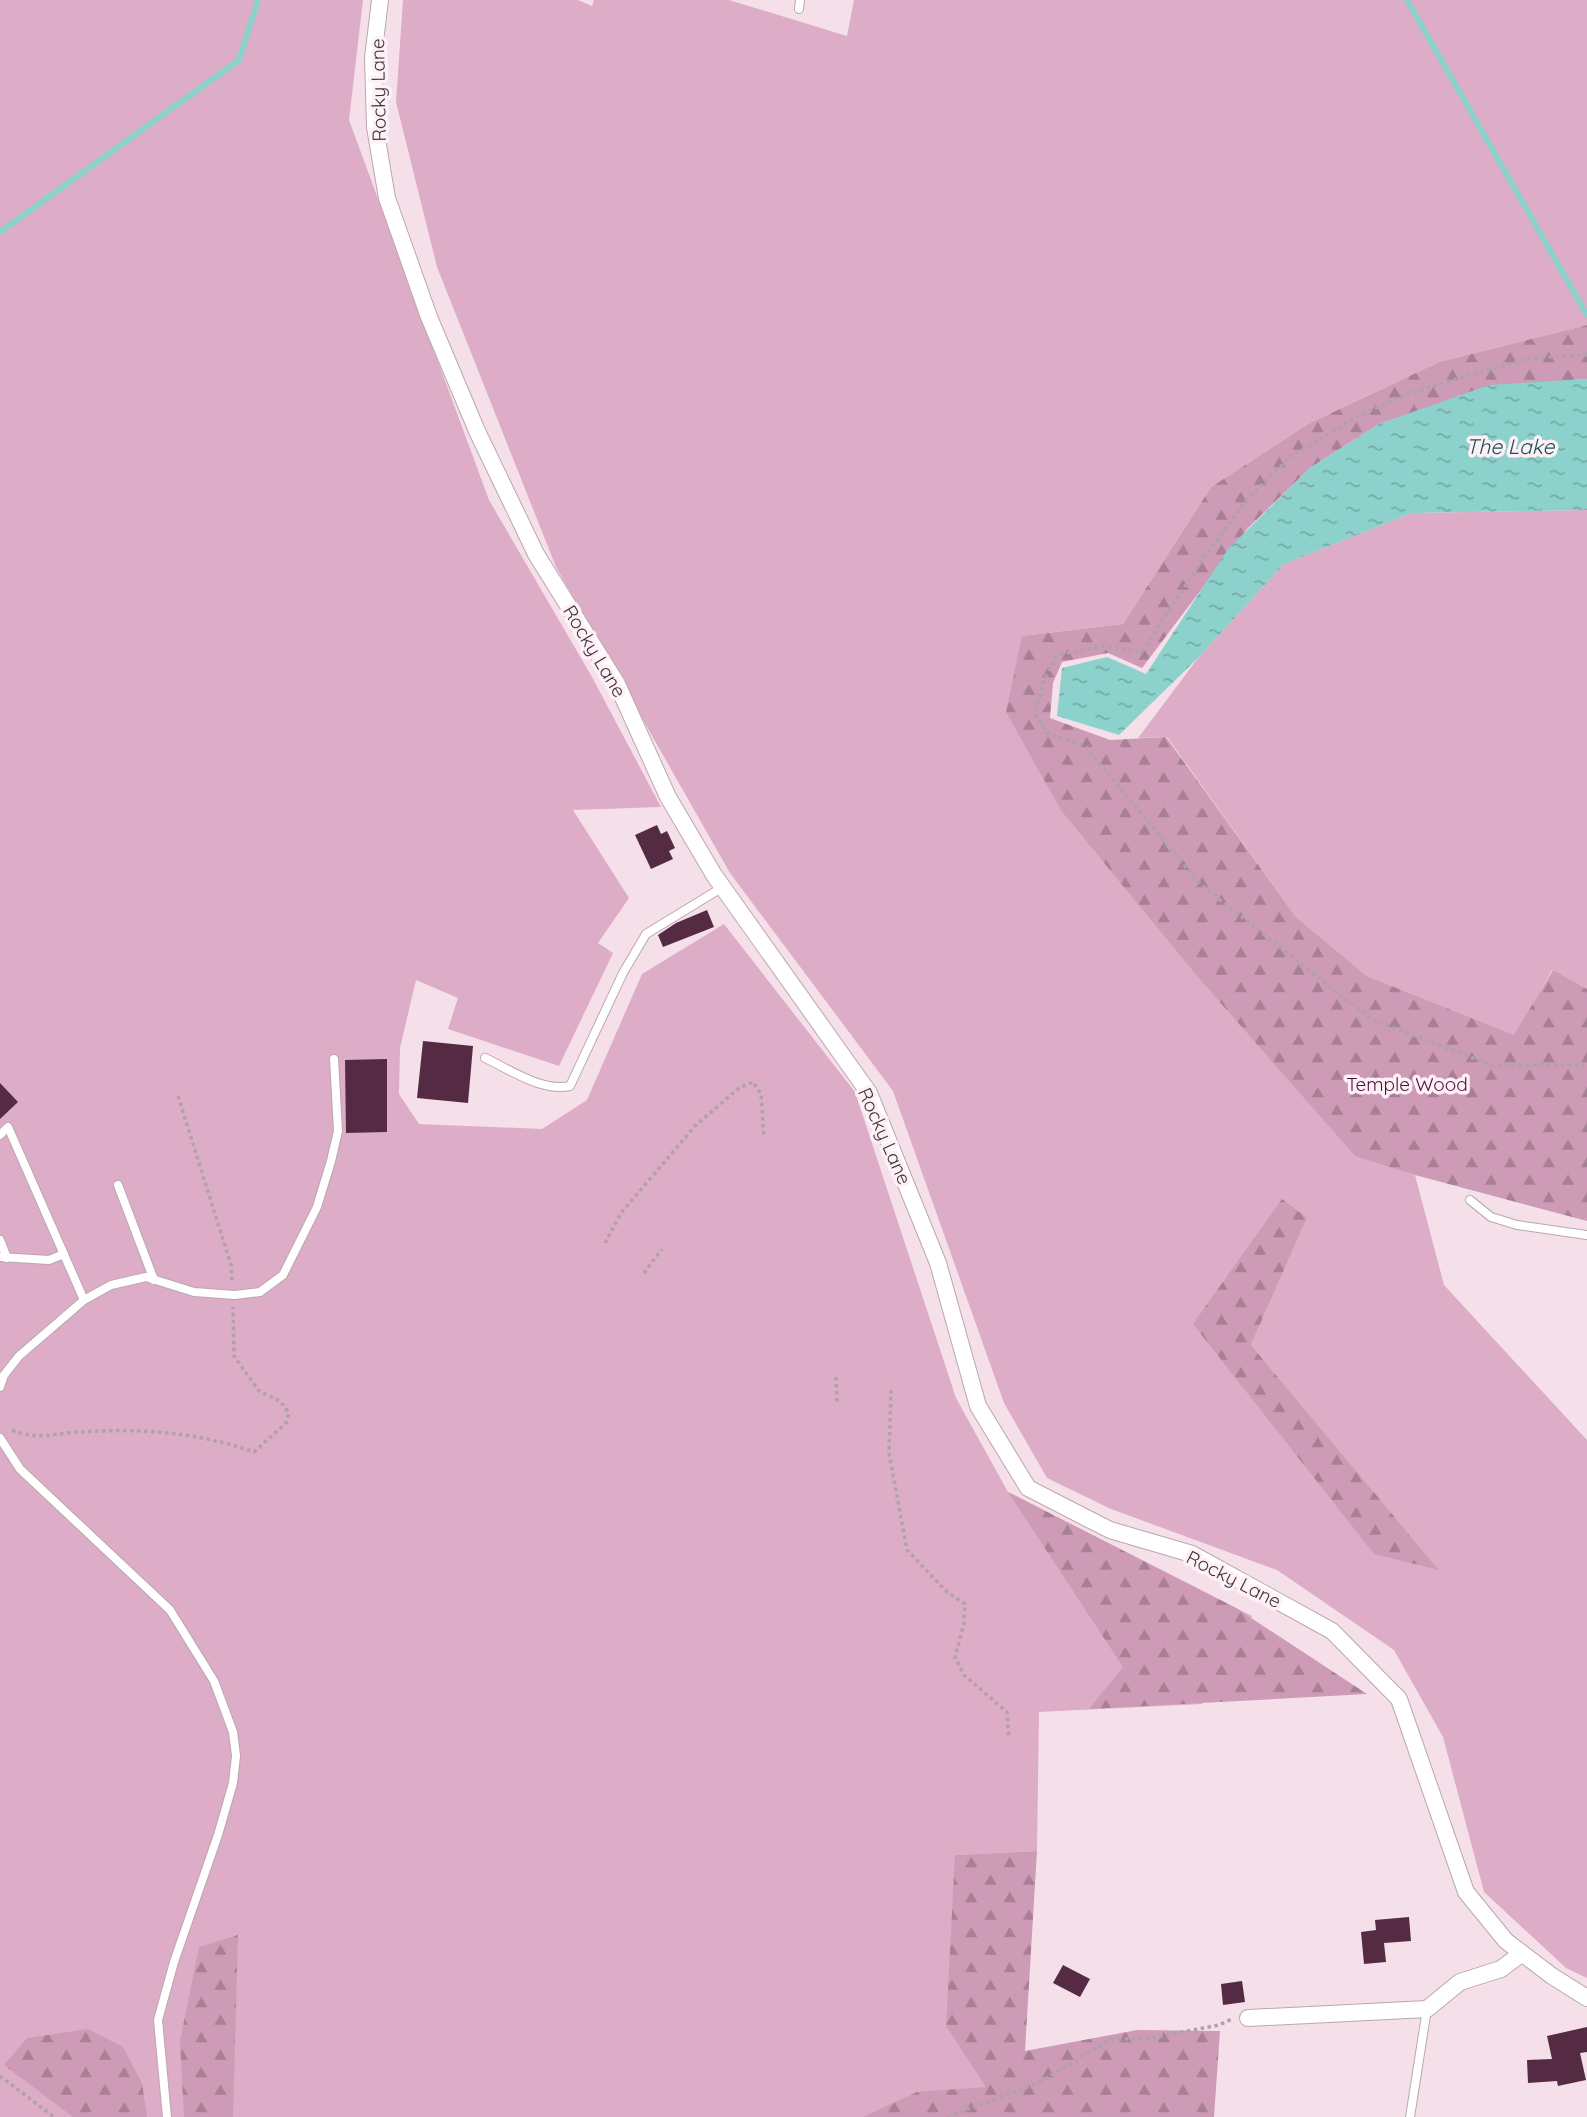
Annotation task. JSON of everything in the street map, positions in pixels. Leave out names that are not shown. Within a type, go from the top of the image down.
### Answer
[{"type":"street","name":"Rocky Lane","points":[[380,0],[373,58],[375,127],[387,198],[429,317],[477,431],[536,554],[617,684],[668,797],[723,887],[869,1093],[938,1263],[978,1406],[1028,1488],[1110,1530],[1192,1554],[1332,1631],[1399,1699],[1466,1892],[1506,1941],[1587,1998]]},
{"type":"street","points":[[1248,2018],[1427,2008],[1460,1982],[1501,1969],[1521,1954]]},
{"type":"lane","points":[[485,1058],[542,1085],[556,1088],[570,1086],[623,973],[646,934],[723,887]]},
{"type":"lane","points":[[0,1387],[4,1375],[19,1356],[84,1300],[111,1285],[146,1277],[194,1292],[233,1295],[260,1292],[283,1275],[317,1207],[338,1131],[334,1059]]},
{"type":"lane","points":[[0,1135],[8,1127],[84,1300]]},
{"type":"lane","points":[[118,1185],[154,1279]]},
{"type":"lane","points":[[1470,1200],[1491,1217],[1517,1225],[1587,1235]]},
{"type":"lane","points":[[0,1240],[4,1258],[49,1260],[64,1254]]},
{"type":"lane","points":[[0,1438],[20,1469],[170,1610],[214,1681],[233,1732],[236,1756],[233,1783],[174,1962],[158,2020],[167,2117]]},
{"type":"lane","points":[[1410,2117],[1427,2008]]},
{"type":"path","points":[[1587,355],[1529,358],[1409,393],[1360,415],[1291,456],[1245,502],[1142,652],[1104,646],[1057,654],[1044,680],[1035,713],[1047,733],[1085,746],[1200,884],[1371,1019],[1491,1065],[1581,1065],[1587,1069]]},
{"type":"path","points":[[606,1242],[621,1213],[695,1126],[739,1088],[753,1083],[761,1094],[764,1137]]},
{"type":"path","points":[[10,1429],[29,1437],[80,1432],[184,1433],[222,1441],[254,1452],[286,1423],[289,1413],[280,1401],[260,1391],[234,1356],[231,1265],[178,1096]]},
{"type":"path","points":[[645,1273],[662,1250]]},
{"type":"path","points":[[836,1377],[837,1404]]},
{"type":"path","points":[[891,1390],[888,1408],[889,1453],[906,1550],[947,1592],[965,1604],[964,1624],[955,1657],[964,1675],[1007,1712],[1009,1738]]},
{"type":"path","points":[[947,2117],[1038,2083],[1111,2039],[1146,2039],[1219,2025],[1232,2019],[1248,2018]]},
{"type":"path","points":[[0,2076],[54,2117]]},
{"type":"shaded area","points":[[0,0],[363,0],[349,120],[489,500],[592,677],[661,807],[573,810],[629,898],[598,943],[613,953],[559,1066],[448,1029],[458,998],[416,980],[400,1048],[399,1094],[419,1124],[542,1129],[587,1100],[642,974],[724,924],[855,1092],[956,1398],[1008,1492],[1252,1616],[1202,1704],[1039,1712],[1037,1851],[955,1855],[986,2088],[974,2117],[0,2117]]},
{"type":"shaded area","points":[[403,0],[578,0],[592,6],[594,0],[729,0],[847,36],[854,0],[1587,0],[1587,325],[1439,362],[1308,424],[1211,487],[1123,624],[1022,636],[1062,812],[1195,974],[1355,1155],[1415,1175],[1444,1285],[1587,1440],[1587,1978],[1566,1968],[1484,1892],[1443,1737],[1394,1650],[1277,1570],[1111,1509],[1047,1478],[1004,1403],[893,1091],[730,873],[556,567],[437,267],[396,102]],"holes":[[[1307,1218],[1251,1345],[1438,1569],[1193,1324]]]},
{"type":"shaded area","points":[[1587,510],[1587,989],[1552,970],[1515,1036],[1367,976],[1296,917],[1167,737],[1138,738],[1198,658],[1284,564],[1412,513]]},
{"type":"green space","name":"Temple Wood","points":[[1587,325],[1587,379],[1553,382],[1423,409],[1379,424],[1310,468],[1247,529],[1142,668],[1108,653],[1062,662],[1053,683],[1050,718],[1110,740],[1166,737],[1296,917],[1367,976],[1514,1035],[1553,970],[1587,989],[1587,1221],[1415,1175],[1355,1156],[1195,974],[1062,812],[1006,712],[1022,636],[1123,624],[1211,487],[1308,424],[1439,362]]},
{"type":"green space","points":[[1282,1199],[1307,1218],[1251,1345],[1439,1570],[1374,1554],[1193,1324]]},
{"type":"green space","points":[[1008,1492],[1236,1608],[1367,1694],[1089,1709],[1123,1667]]},
{"type":"green space","points":[[1037,1851],[1025,2051],[1137,2030],[1220,2031],[1214,2117],[863,2117],[917,2092],[986,2087],[946,2026],[955,1855]]},
{"type":"green space","points":[[238,1935],[233,2117],[184,2117],[180,2041],[199,1947]]},
{"type":"green space","points":[[88,2029],[123,2047],[142,2083],[147,2117],[73,2117],[4,2065],[27,2038]]},
{"type":"water","name":"The Lake","points":[[1587,379],[1587,510],[1412,513],[1284,564],[1198,658],[1119,735],[1057,716],[1062,668],[1107,657],[1146,674],[1228,549],[1310,468],[1379,424],[1489,385]]},
{"type":"building","points":[[657,825],[661,834],[667,831],[675,848],[669,851],[673,859],[651,869],[635,835]]},
{"type":"building","points":[[707,910],[714,927],[663,947],[658,935],[676,923]]},
{"type":"building","points":[[423,1041],[473,1046],[468,1103],[417,1098]]},
{"type":"building","points":[[387,1059],[387,1132],[346,1133],[345,1060]]},
{"type":"building","points":[[0,1083],[18,1102],[0,1119]]},
{"type":"building","points":[[1409,1917],[1411,1941],[1384,1943],[1386,1962],[1364,1964],[1361,1932],[1376,1930],[1375,1920]]},
{"type":"building","points":[[1063,1965],[1090,1979],[1080,1997],[1053,1983]]},
{"type":"building","points":[[1242,1981],[1245,2002],[1223,2005],[1221,1984]]},
{"type":"building","points":[[1587,2027],[1587,2052],[1580,2053],[1586,2080],[1558,2086],[1557,2081],[1528,2083],[1527,2060],[1552,2059],[1547,2036]]},
{"type":"waterway","points":[[0,232],[239,60],[258,0]]},
{"type":"waterway","points":[[1407,0],[1587,315]]}]
